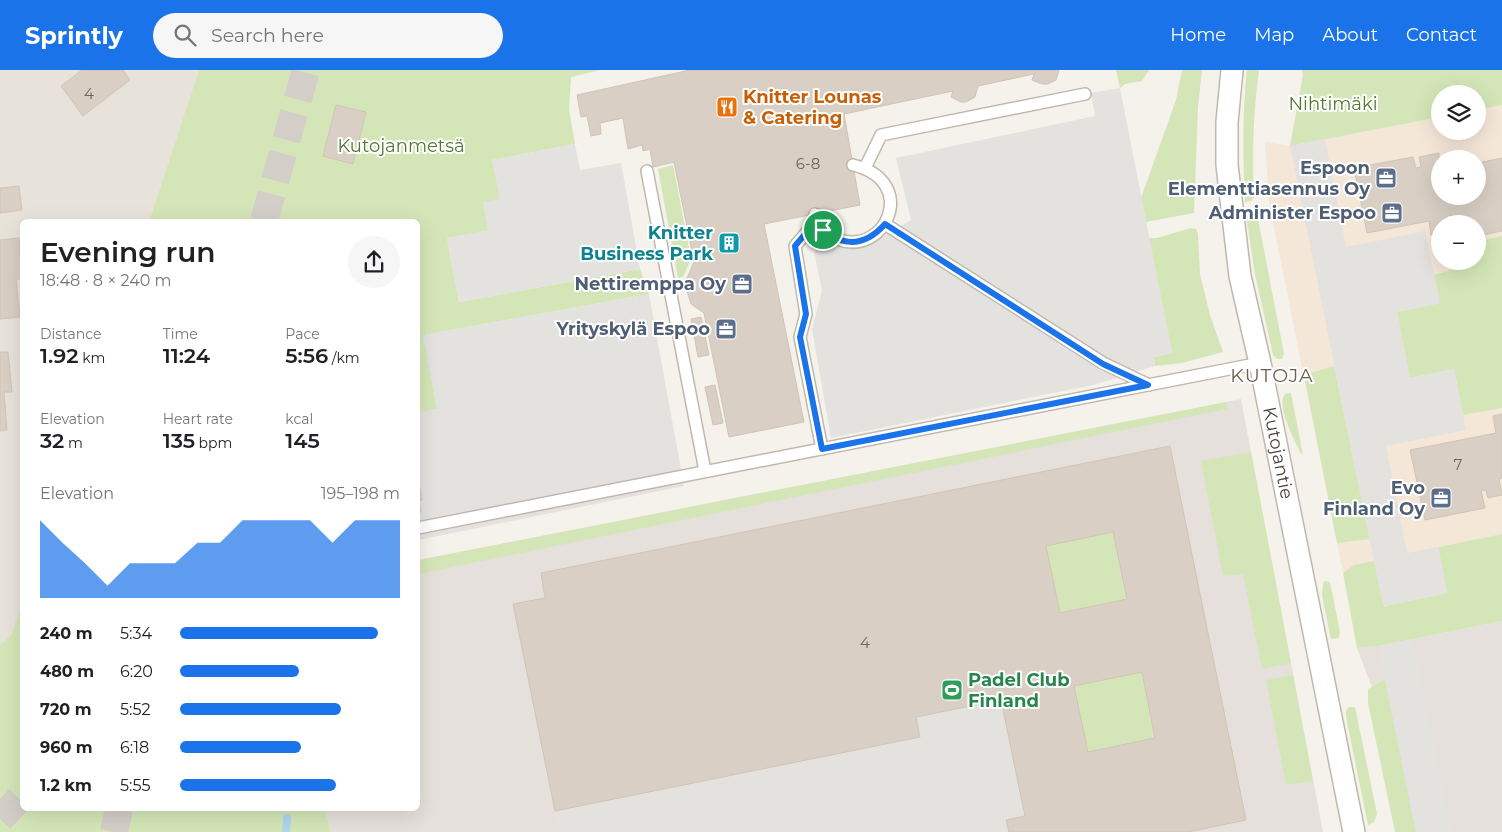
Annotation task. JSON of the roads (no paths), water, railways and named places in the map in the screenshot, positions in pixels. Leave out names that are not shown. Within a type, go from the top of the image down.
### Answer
[{"type":"street","name":"Kutojantie","points":[[1232,70],[1227,122],[1227,165],[1240,276],[1260,364],[1354,832]]},
{"type":"lane","points":[[865,168],[881,135],[1085,94]]},
{"type":"lane","points":[[822,449],[800,337],[806,314],[795,246],[816,217],[828,233],[844,242],[856,242],[867,239],[885,224],[890,202],[888,191],[879,177],[865,168],[853,165]]},
{"type":"lane","points":[[647,171],[705,471]]},
{"type":"lane","points":[[885,224],[1103,364],[1148,385]]},
{"type":"lane","points":[[420,528],[1260,364]]},
{"type":"waterway","points":[[286,832],[287,818]]},
{"type":"tunnel","points":[[265,219],[306,70]]},
{"type":"tunnel","points":[[0,819],[20,798]]},
{"type":"tunnel","points":[[114,832],[119,811]]},
{"type":"place","name":"Knitter Lounas & Catering","points":[[727,107]]},
{"type":"place","name":"Espoon Elementtiasennus Oy","points":[[1386,178]]},
{"type":"place","name":"Administer Espoo","points":[[1392,213]]},
{"type":"place","name":"Knitter Business Park","points":[[729,243]]},
{"type":"place","name":"Nettiremppa Oy","points":[[742,284]]},
{"type":"place","name":"Yrityskylä Espoo","points":[[726,329]]},
{"type":"place","name":"Evo Finland Oy","points":[[1441,498]]},
{"type":"place","name":"Padel Club Finland","points":[[952,690]]},
{"type":"district","name":"KUTOJA","points":[[1272,375]]},
{"type":"park label","name":"Nihtimäki","points":[[1333,104]]},
{"type":"park label","name":"Kutojanmetsä","points":[[401,146]]}]
